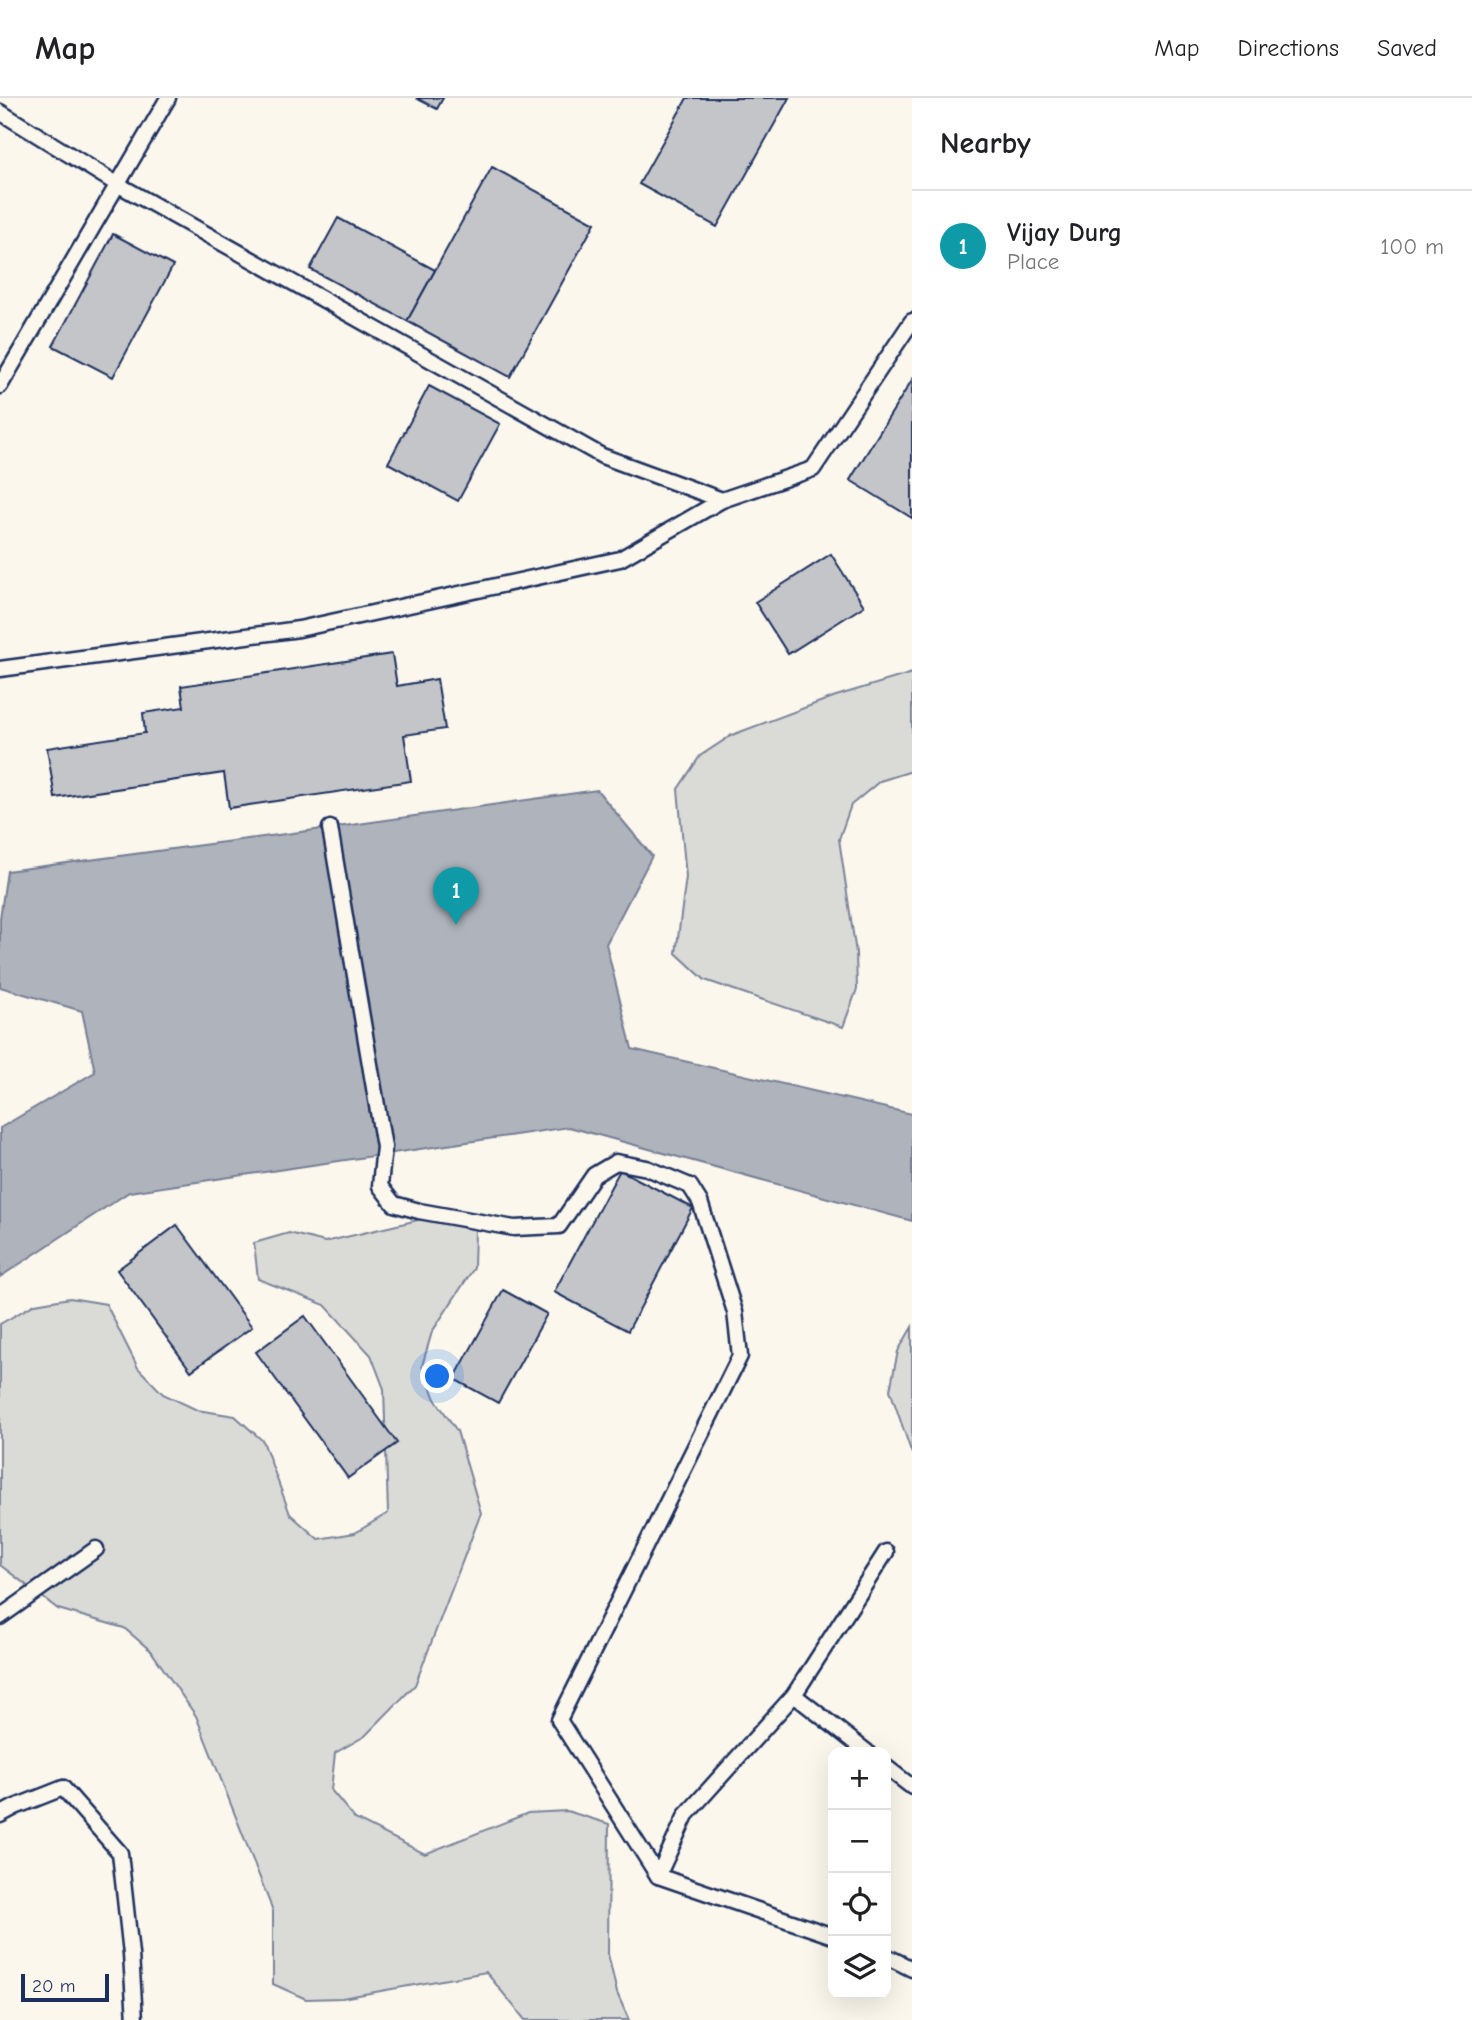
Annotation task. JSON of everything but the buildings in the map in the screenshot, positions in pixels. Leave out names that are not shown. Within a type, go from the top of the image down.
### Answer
[{"type":"lane","points":[[0,386],[168,98]]},
{"type":"lane","points":[[0,112],[117,184],[602,456],[722,500]]},
{"type":"lane","points":[[0,669],[299,629],[620,559],[722,500],[813,469],[912,321]]},
{"type":"lane","points":[[330,828],[384,1147],[380,1186],[394,1204],[419,1212],[514,1228],[559,1226],[594,1175],[616,1162],[647,1168],[690,1186],[700,1202],[735,1312],[740,1356],[559,1720],[658,1876],[828,1934]]},
{"type":"lane","points":[[0,1617],[96,1549]]},
{"type":"lane","points":[[658,1876],[686,1815],[794,1695],[886,1552]]},
{"type":"lane","points":[[794,1695],[861,1747]]},
{"type":"lane","points":[[891,1771],[912,1787]]},
{"type":"lane","points":[[0,1815],[63,1788],[120,1853],[135,2020]]},
{"type":"lane","points":[[891,1958],[912,1969]]},
{"type":"shaded area","points":[[912,673],[912,771],[880,781],[851,805],[839,839],[856,953],[857,989],[843,1027],[705,980],[676,953],[686,877],[678,789],[700,756],[732,735],[836,696]]},
{"type":"shaded area","points":[[597,790],[652,856],[606,944],[632,1049],[912,1114],[912,1221],[569,1127],[129,1192],[0,1277],[0,1128],[95,1072],[82,1011],[0,987],[0,918],[7,871]]},
{"type":"shaded area","points":[[439,1215],[475,1229],[474,1268],[432,1332],[422,1366],[435,1399],[457,1431],[481,1513],[415,1685],[365,1736],[335,1753],[331,1790],[355,1819],[425,1854],[528,1813],[567,1811],[609,1824],[608,1954],[617,1993],[629,2020],[525,2020],[486,1972],[342,1998],[306,1999],[273,1984],[273,1911],[196,1716],[151,1651],[124,1628],[58,1609],[0,1565],[0,1324],[35,1304],[70,1298],[106,1304],[138,1368],[163,1394],[197,1410],[235,1416],[263,1441],[290,1514],[318,1539],[355,1533],[388,1513],[384,1389],[371,1355],[325,1305],[258,1279],[254,1243],[289,1233],[325,1242]]},
{"type":"shaded area","points":[[912,1327],[912,1454],[890,1390],[898,1351]]},
{"type":"place","name":"Vijay Durg","points":[[456,925]]}]
